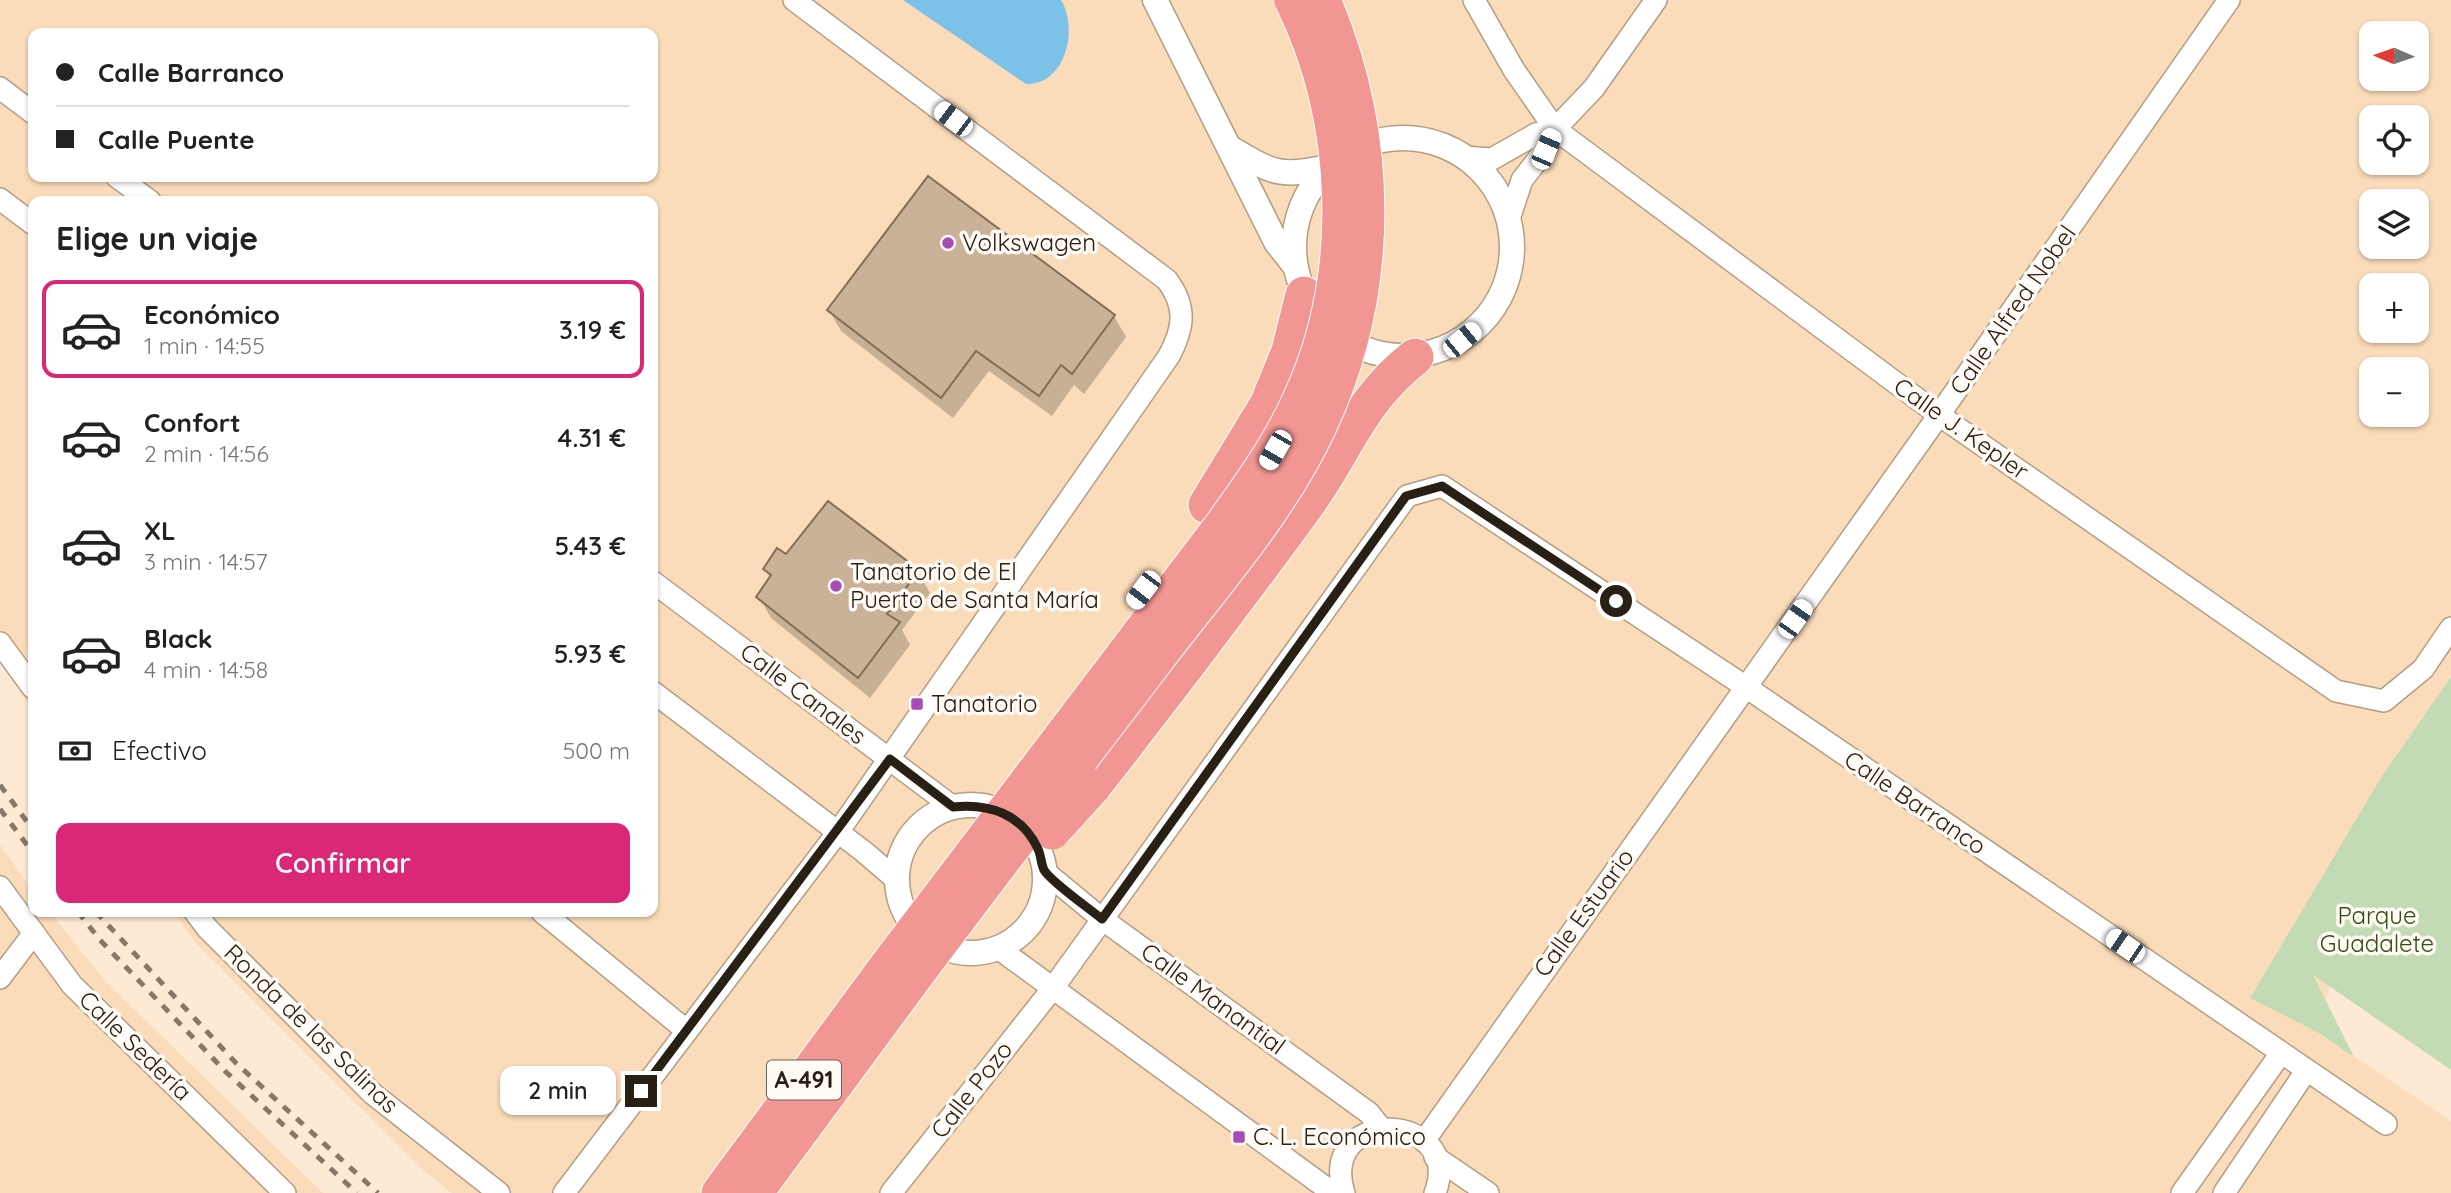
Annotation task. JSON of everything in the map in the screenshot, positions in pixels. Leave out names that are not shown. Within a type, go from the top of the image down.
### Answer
[{"type":"highway","name":"A-491","points":[[720,1193],[899,974],[959,893],[1265,466],[1301,400],[1332,298],[1338,259],[1340,191],[1333,118],[1325,84],[1293,0]]},
{"type":"highway","name":"A-491","points":[[959,893],[1260,521],[1306,447],[1333,389],[1361,284],[1367,210],[1362,132],[1355,96],[1345,59],[1322,0]]},
{"type":"highway","points":[[1300,281],[1290,351],[1268,405],[1207,505],[1031,738],[971,831],[959,893],[1002,888],[1092,787],[1260,568],[1316,490],[1367,403],[1391,376],[1415,357]]},
{"type":"highway","name":"A-491","points":[[754,1193],[899,974]]},
{"type":"street","points":[[564,1193],[838,832],[1179,339],[1182,308],[1178,294],[1167,280],[794,0]]},
{"type":"street","points":[[1155,0],[1232,149],[1237,167],[1276,242],[1323,323],[1350,344],[1381,355],[1415,357],[1439,351],[1462,340],[1482,324],[1497,304],[1508,281],[1513,256],[1508,219],[1493,184],[1464,157],[1444,145],[1414,138],[1383,139],[1353,149],[1328,167],[1311,188],[1299,213],[1294,239],[1300,281]]},
{"type":"street","name":"Calle J. Kepler","points":[[1474,0],[1514,69],[1555,129],[1939,415],[2336,691],[2384,701],[2423,669],[2451,628]]},
{"type":"street","points":[[1508,219],[1522,180],[1546,149],[1555,129],[1594,88],[1656,0]]},
{"type":"street","name":"Calle Alfred Nobel","points":[[1746,687],[2229,0]]},
{"type":"street","points":[[0,88],[28,109]]},
{"type":"street","points":[[1464,157],[1492,159],[1536,134],[1555,129]]},
{"type":"street","points":[[1232,149],[1269,171],[1294,174],[1328,167]]},
{"type":"street","points":[[124,182],[143,196]]},
{"type":"street","points":[[0,199],[28,220]]},
{"type":"street","name":"Calle Barranco","points":[[1442,486],[1746,687],[2386,1124]]},
{"type":"street","name":"Calle Pozo","points":[[897,1191],[1053,988],[1406,496],[1442,486]]},
{"type":"street","name":"Calle Canales","points":[[658,586],[953,807]]},
{"type":"street","points":[[0,643],[28,681]]},
{"type":"street","name":"Calle Estuario","points":[[1430,1149],[1746,687]]},
{"type":"street","points":[[658,696],[897,880]]},
{"type":"street","points":[[974,805],[994,809],[1013,818],[1028,832],[1039,850],[1044,871],[1044,890],[1039,909],[1022,932],[998,948],[978,953],[958,952],[930,940],[908,919],[900,901],[897,880],[899,861],[918,826],[934,814],[953,807],[974,805]]},
{"type":"street","name":"Calle Manantial","points":[[1044,871],[1102,919],[1369,1113],[1381,1128]]},
{"type":"street","name":"Calle Sedería","points":[[0,887],[72,985],[285,1193]]},
{"type":"street","name":"Ronda de las Salinas","points":[[199,917],[373,1094],[499,1193]]},
{"type":"street","points":[[548,917],[687,1031]]},
{"type":"street","points":[[0,978],[34,933]]},
{"type":"street","points":[[998,948],[1053,988],[1301,1184],[1333,1193]]},
{"type":"street","points":[[2182,1193],[2281,1053]]},
{"type":"street","points":[[2224,1193],[2305,1071]]},
{"type":"street","points":[[1344,1193],[1341,1179],[1345,1156],[1360,1137],[1381,1128],[1404,1129],[1488,1193]]},
{"type":"street","points":[[1430,1149],[1438,1172],[1436,1193]]},
{"type":"shaded area","points":[[0,0],[2451,0],[2451,763],[2352,885],[2319,1033],[2451,1121],[2451,1193],[452,1193],[426,1173],[195,942],[178,917],[658,917],[658,196],[28,196],[28,704],[0,663]]},
{"type":"shaded area","points":[[0,845],[28,884],[28,917],[54,917],[106,982],[323,1193],[0,1193]]},
{"type":"green space","name":"Parque Guadalete","points":[[2451,677],[2451,1070],[2313,975],[2354,1057],[2319,1033],[2250,998],[2382,776]]},
{"type":"water","points":[[903,0],[1061,0],[1069,26],[1065,54],[1050,76],[1039,82],[1026,84]]},
{"type":"building","name":"Volkswagen","points":[[928,176],[1115,315],[1072,374],[1061,365],[1039,396],[976,351],[941,398],[827,310]]},
{"type":"building","name":"Tanatorio de El Puerto de Santa María","points":[[828,501],[919,570],[887,614],[900,622],[858,678],[756,597],[771,575],[763,569],[777,548],[786,554]]},
{"type":"railway","points":[[0,785],[28,823]]},
{"type":"railway","points":[[0,809],[28,846]]},
{"type":"railway","points":[[82,917],[100,940],[226,1072],[357,1193]]},
{"type":"railway","points":[[101,917],[236,1063],[378,1193]]},
{"type":"place","name":"Volkswagen","points":[[948,243]]},
{"type":"place","name":"Tanatorio de El Puerto de Santa María","points":[[836,586]]},
{"type":"place","name":"Tanatorio","points":[[917,704]]},
{"type":"place","name":"C. L. Económico","points":[[1239,1137]]},
{"type":"route","points":[[641,1091],[838,832],[890,759],[953,807],[974,805],[994,809],[1013,818],[1028,832],[1039,850],[1044,871],[1102,919],[1406,496],[1442,486],[1616,601]]}]
